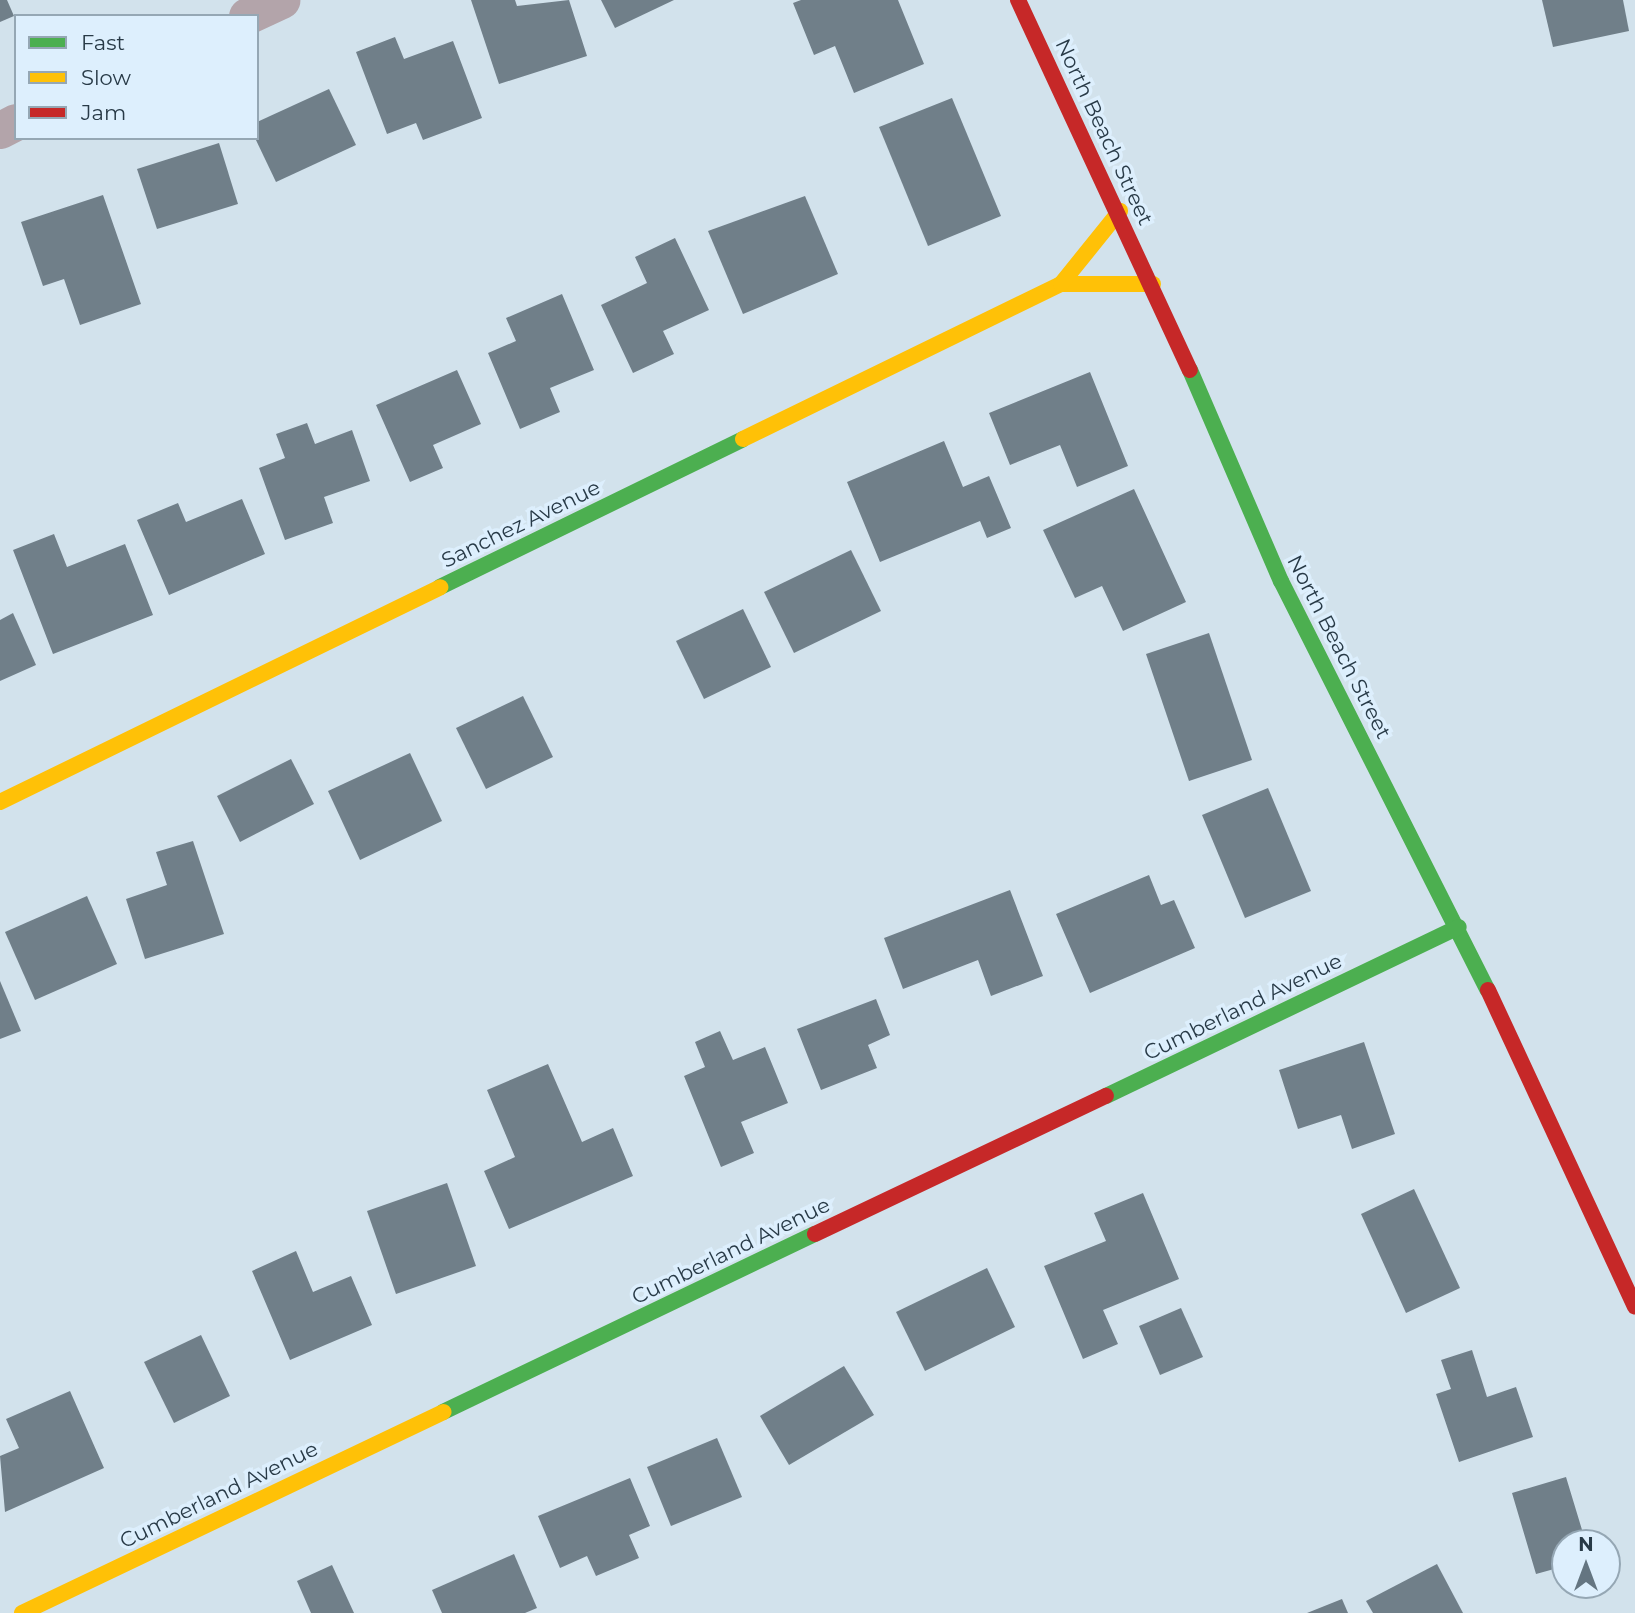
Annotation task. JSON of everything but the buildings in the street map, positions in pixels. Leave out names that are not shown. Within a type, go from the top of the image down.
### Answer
[{"type":"street","points":[[251,14],[281,0]]},
{"type":"street","name":"North Beach Street","points":[[1018,0],[1153,284],[1281,582],[1459,927],[1635,1307]]},
{"type":"street","name":"Sanchez Avenue","points":[[0,802],[1060,284],[1120,211]]},
{"type":"street","name":"Sanchez Avenue","points":[[1060,284],[1153,284]]},
{"type":"street","name":"Cumberland Avenue","points":[[22,1613],[1459,927]]},
{"type":"traffic: fast","points":[[1190,370],[1281,581],[1488,990]]},
{"type":"traffic: fast","points":[[440,587],[743,439]]},
{"type":"traffic: fast","points":[[1106,1096],[1459,927]]},
{"type":"traffic: fast","points":[[443,1412],[815,1234]]},
{"type":"traffic: slow","points":[[743,439],[1061,284],[1120,211]]},
{"type":"traffic: slow","points":[[1061,284],[1153,284]]},
{"type":"traffic: slow","points":[[0,802],[440,587]]},
{"type":"traffic: slow","points":[[22,1613],[443,1412]]},
{"type":"traffic: jam","points":[[1018,0],[1190,370]]},
{"type":"traffic: jam","points":[[1488,990],[1635,1307]]},
{"type":"traffic: jam","points":[[815,1234],[1106,1096]]}]
